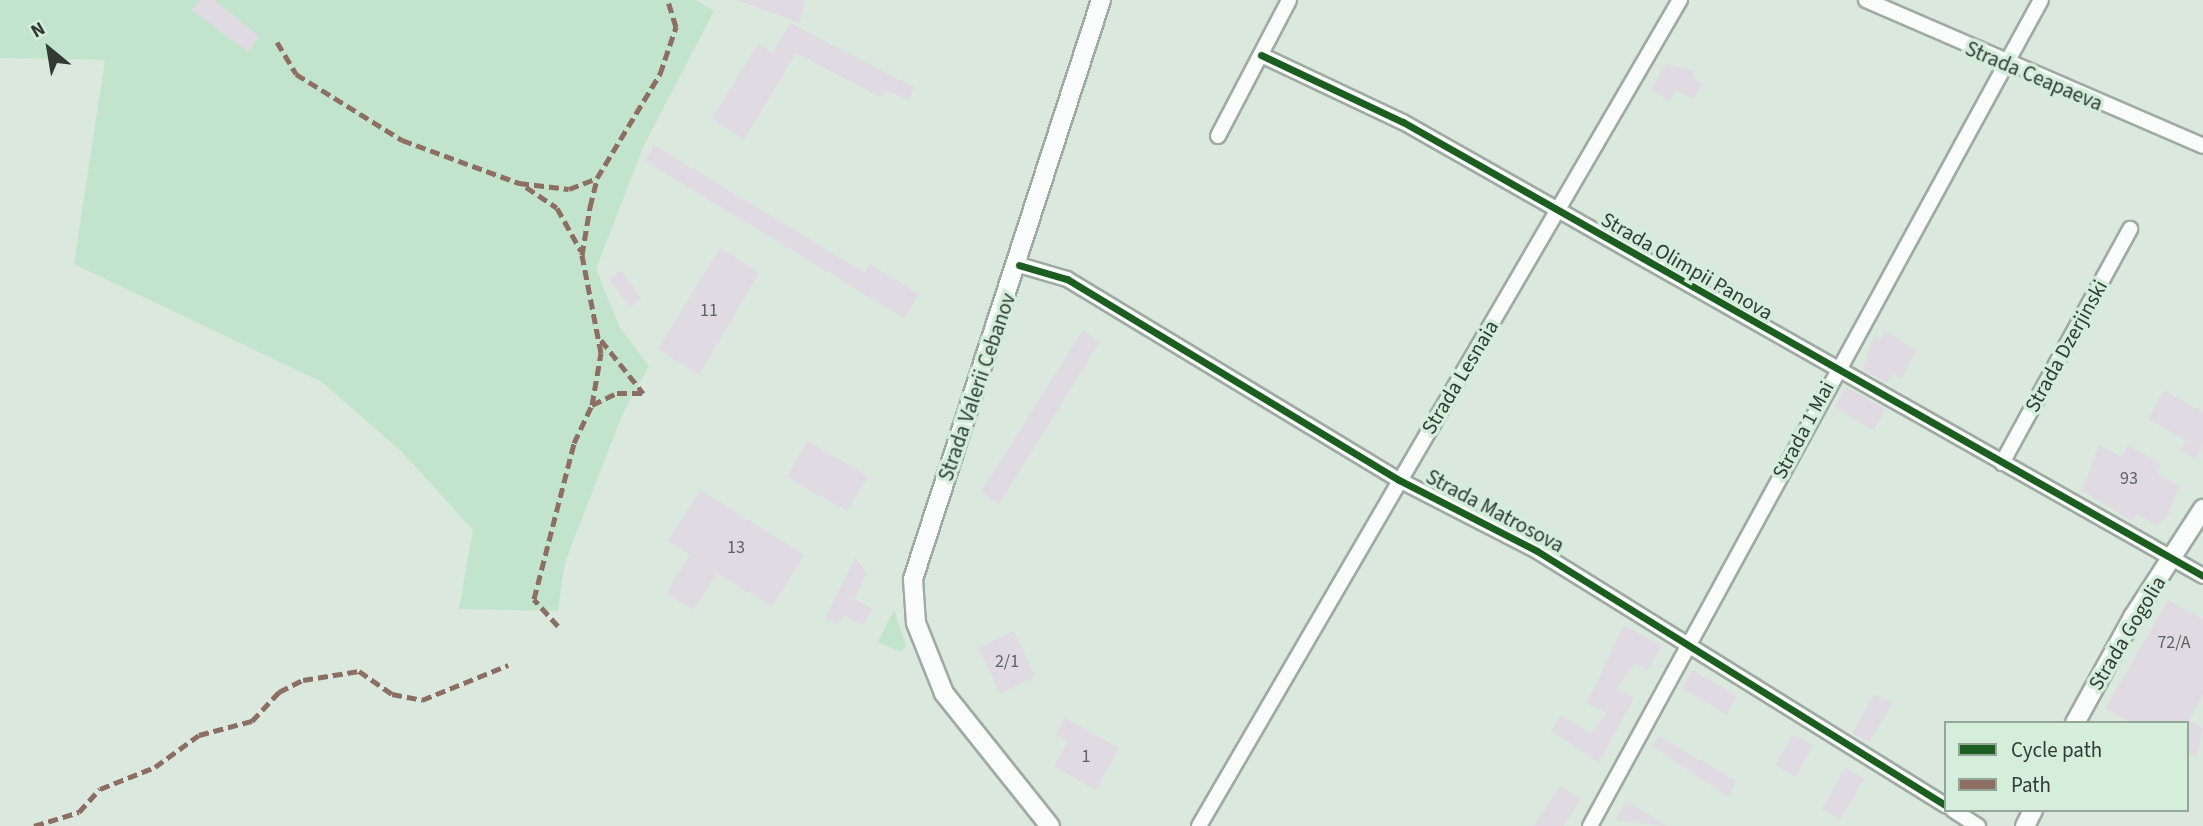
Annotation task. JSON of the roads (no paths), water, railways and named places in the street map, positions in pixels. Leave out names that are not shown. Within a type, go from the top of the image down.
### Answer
[{"type":"street","name":"Strada Valerii Cebanov","points":[[1050,826],[944,693],[916,623],[913,579],[1019,265],[1101,0]]},
{"type":"street","points":[[1218,136],[1289,0]]},
{"type":"street","name":"Strada Lesnaia","points":[[1199,826],[1680,0]]},
{"type":"street","name":"Strada Ceapaeva","points":[[1866,0],[2005,66],[2203,146]]},
{"type":"street","name":"Strada 1 Mai","points":[[1590,826],[1691,647],[1835,371],[2041,0]]},
{"type":"street","name":"Strada Olimpii Panova","points":[[1261,55],[1403,121],[1835,371],[2203,576]]},
{"type":"street","name":"Strada Dzerjinski","points":[[2002,463],[2130,229]]},
{"type":"street","name":"Strada Matrosova","points":[[1019,265],[1067,279],[1399,480],[1537,551],[1944,805]]},
{"type":"street","name":"Strada Gogolia","points":[[2077,721],[2203,509]]},
{"type":"street","points":[[1956,812],[1978,826]]}]
